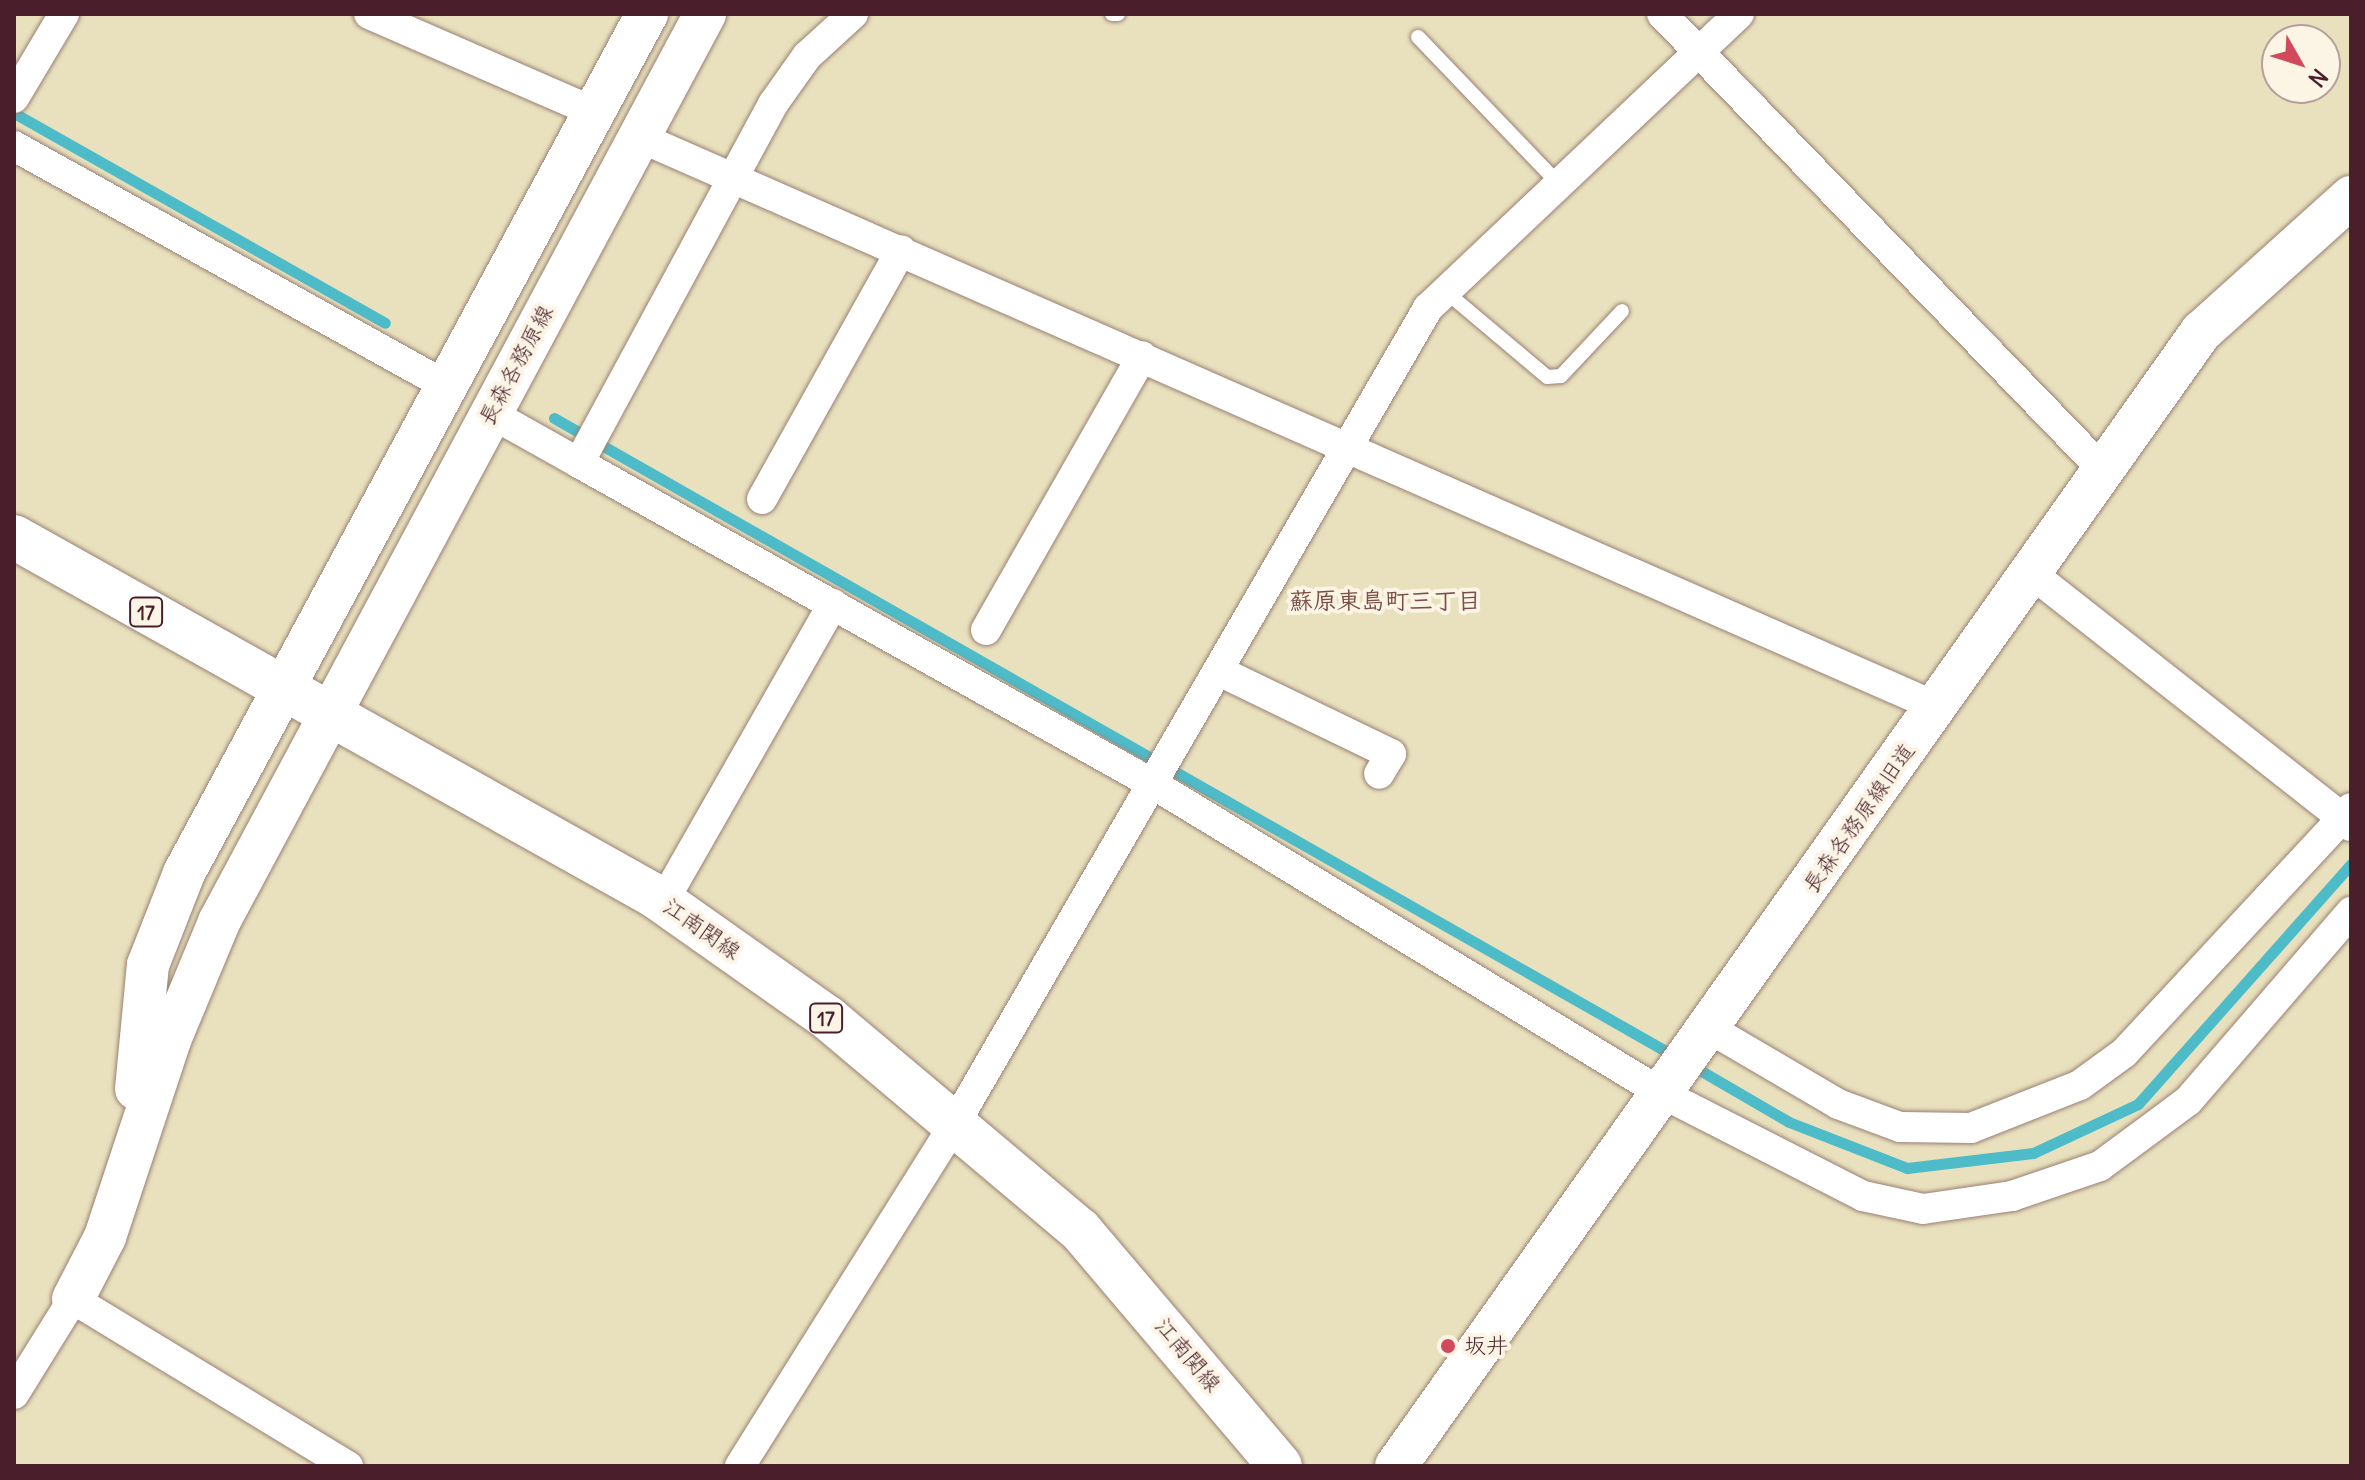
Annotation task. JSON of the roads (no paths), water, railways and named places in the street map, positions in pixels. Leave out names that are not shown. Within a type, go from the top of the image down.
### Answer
[{"type":"main road","name":"江南関線","points":[[14,537],[325,715],[663,902],[957,1120],[1080,1230],[1280,1466]]},
{"type":"street","points":[[17,93],[64,14]]},
{"type":"street","points":[[369,14],[594,112]]},
{"type":"street","points":[[14,1394],[73,1299],[128,1168],[148,965],[184,873],[442,383],[647,14]]},
{"type":"street","name":"長森各務原線","points":[[128,1168],[219,922],[325,715],[705,14]]},
{"type":"street","points":[[580,459],[735,178],[807,56],[853,14]]},
{"type":"street","points":[[1662,14],[2103,470]]},
{"type":"street","points":[[740,1466],[957,1120],[1428,308],[1739,14]]},
{"type":"street","points":[[639,137],[1937,707]]},
{"type":"street","points":[[14,146],[442,383]]},
{"type":"street","name":"長森各務原線旧道","points":[[1396,1466],[1707,1037],[2201,332],[2351,197]]},
{"type":"street","points":[[762,499],[901,250]]},
{"type":"street","points":[[986,630],[1142,356]]},
{"type":"street","points":[[490,413],[580,459],[833,604],[1156,780],[1670,1089],[1863,1196],[1923,1209],[2012,1196],[2100,1166],[2188,1101],[2351,912]]},
{"type":"street","points":[[1707,1037],[1838,1104],[1900,1127],[1971,1128],[2020,1112],[2080,1085],[2124,1053],[2349,819],[2031,573]]},
{"type":"street","points":[[663,902],[833,604]]},
{"type":"street","points":[[1219,671],[1391,754],[1379,774]]},
{"type":"street","points":[[73,1299],[348,1466]]},
{"type":"lane","points":[[1418,37],[1559,184]]},
{"type":"lane","points":[[1445,291],[1547,377],[1561,376],[1622,311]]},
{"type":"waterway","points":[[14,113],[385,323]]},
{"type":"waterway","points":[[554,418],[1676,1057]]},
{"type":"waterway","points":[[1691,1065],[1789,1122],[1907,1168],[2033,1153],[2138,1104],[2351,864]]},
{"type":"place","name":"坂井","points":[[1448,1346]]},
{"type":"district","name":"蘇原東島町三丁目","points":[[1385,601]]}]
